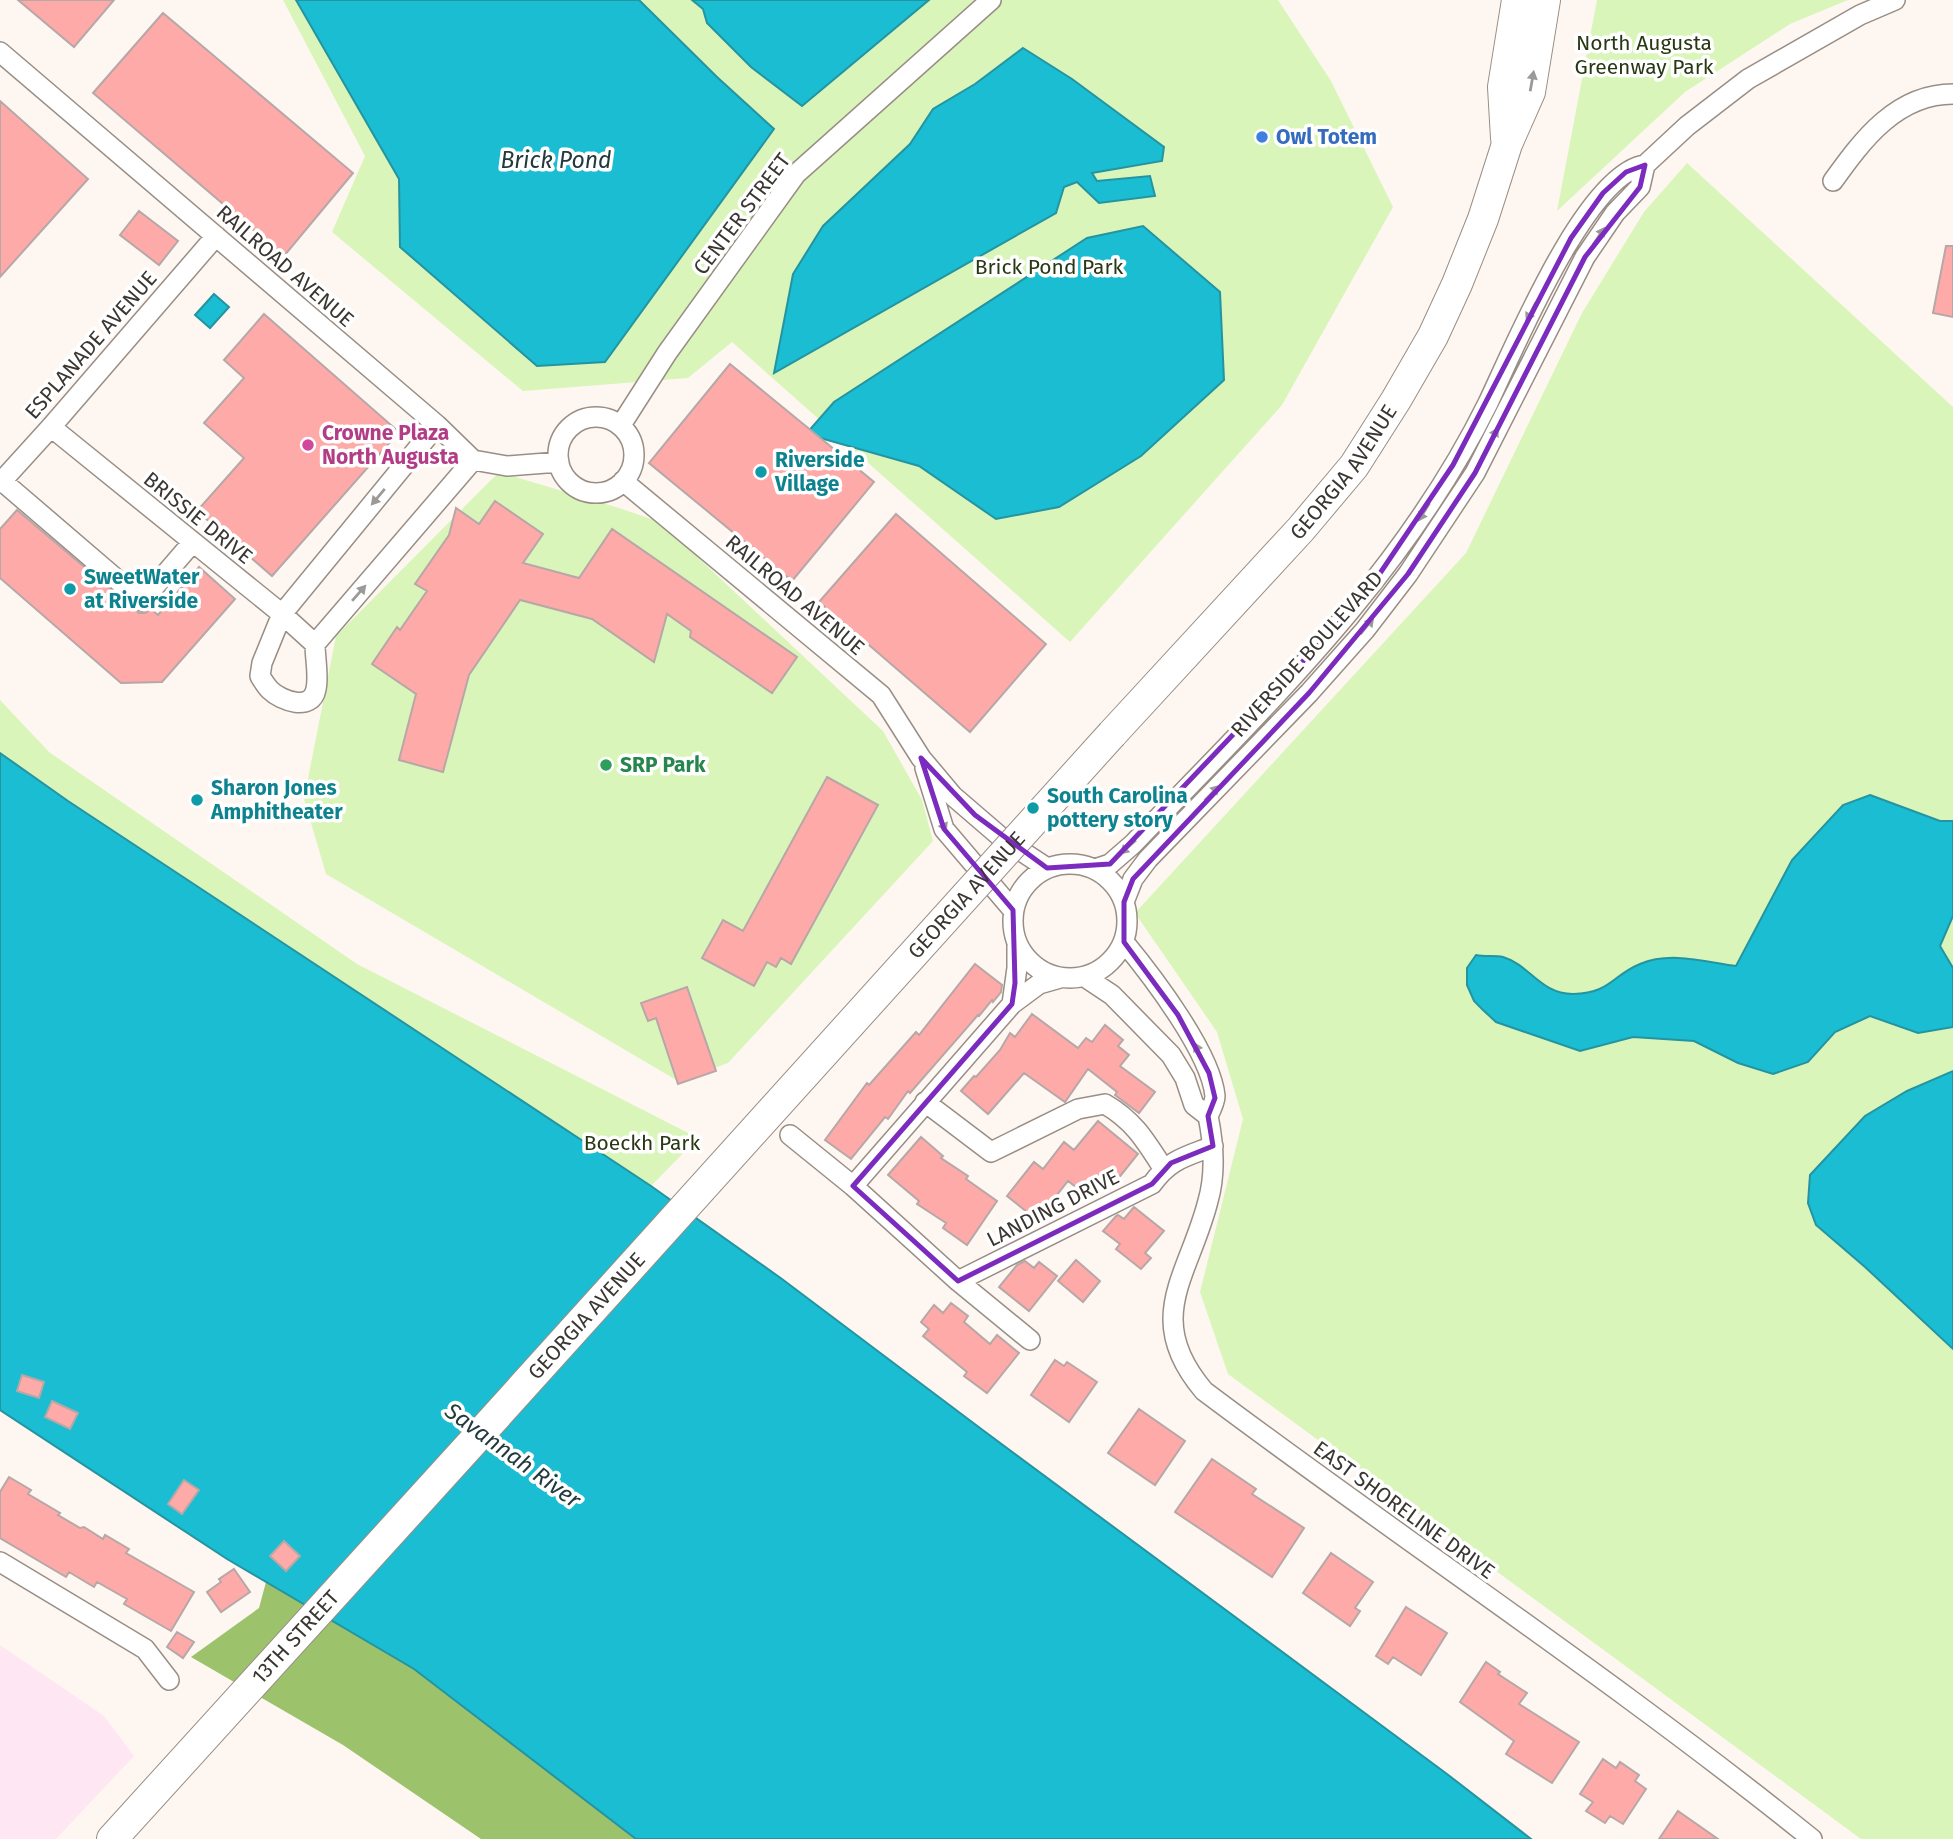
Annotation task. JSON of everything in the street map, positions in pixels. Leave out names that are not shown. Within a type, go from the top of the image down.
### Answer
[{"type":"main road","name":"GEORGIA AVENUE","points":[[1507,144],[1503,87],[1517,0]]},
{"type":"main road","name":"GEORGIA AVENUE","points":[[480,1434],[1112,734],[1301,529],[1354,466],[1396,400],[1452,295],[1483,219],[1507,144],[1530,92],[1545,0]]},
{"type":"main road","name":"13TH STREET","points":[[112,1839],[480,1434]]},
{"type":"street","name":"CENTER STREET","points":[[621,425],[667,353],[796,174],[991,0]]},
{"type":"street","name":"RIVERSIDE BOULEVARD","points":[[1096,869],[1110,864],[1133,844],[1321,648],[1364,597],[1410,533],[1454,464],[1487,405],[1547,281],[1571,238],[1603,193],[1626,172],[1647,163],[1687,126],[1748,79],[1860,15],[1895,0]]},
{"type":"street","name":"RAILROAD AVENUE","points":[[0,52],[437,425],[473,460]]},
{"type":"street","points":[[1833,181],[1869,136],[1896,110],[1927,96],[1953,94]]},
{"type":"street","name":"RIVERSIDE BOULEVARD","points":[[1124,902],[1133,879],[1148,859],[1309,693],[1365,630],[1408,575],[1475,473],[1579,267],[1615,213],[1640,187],[1647,163]]},
{"type":"street","name":"ESPLANADE AVENUE","points":[[1,482],[216,236]]},
{"type":"street","points":[[586,418],[610,419],[621,425],[634,446],[631,471],[613,489],[588,491],[576,486],[567,478],[559,462],[561,443],[566,432],[586,418]]},
{"type":"street","points":[[437,425],[282,614],[262,663],[260,676],[271,691],[282,698],[295,702],[307,701],[314,696],[317,688],[315,644],[473,460],[507,466],[559,462]]},
{"type":"street","name":"BRISSIE DRIVE","points":[[51,427],[282,614],[315,644]]},
{"type":"street","name":"RAILROAD AVENUE","points":[[623,481],[881,695],[921,758],[953,796],[1003,839],[1047,868]]},
{"type":"street","points":[[1,482],[142,601],[192,543]]},
{"type":"street","name":"RAILROAD AVENUE","points":[[921,758],[943,829],[1013,911]]},
{"type":"street","points":[[853,1186],[1012,1004],[1039,985],[1060,978],[1085,977],[1096,973],[1114,959],[1124,942],[1128,914],[1120,891],[1096,869],[1072,863],[1047,868],[1036,874],[1018,896],[1013,911],[1013,928],[1025,957],[1035,967],[1060,978]]},
{"type":"street","points":[[1085,977],[1112,995],[1171,1055],[1185,1078],[1194,1105],[1208,1116],[1215,1098],[1209,1073],[1199,1051],[1178,1015],[1124,942]]},
{"type":"street","points":[[1012,1004],[1017,943]]},
{"type":"street","points":[[925,1101],[991,1152],[1079,1109],[1105,1104],[1136,1127],[1163,1168]]},
{"type":"street","name":"EAST SHORELINE DRIVE","points":[[1208,1116],[1213,1146],[1213,1180],[1209,1201],[1179,1280],[1172,1313],[1173,1330],[1180,1355],[1193,1378],[1204,1391],[1682,1738],[1812,1839]]},
{"type":"street","points":[[790,1135],[853,1186],[958,1281],[1030,1340]]},
{"type":"street","name":"LANDING DRIVE","points":[[958,1281],[1152,1184],[1163,1168],[1213,1146]]},
{"type":"street","points":[[0,1562],[145,1649],[169,1680]]},
{"type":"highlighted area","points":[[1645,165],[1640,187],[1585,257],[1475,473],[1408,574],[1309,693],[1133,879],[1124,902],[1124,942],[1178,1015],[1209,1073],[1215,1098],[1208,1116],[1213,1146],[1171,1163],[1152,1184],[958,1281],[853,1186],[1012,1004],[1015,983],[1013,910],[944,829],[921,758],[975,815],[1047,868],[1110,864],[1364,597],[1453,465],[1571,238],[1603,193],[1626,172]]},
{"type":"shaded area","points":[[0,1645],[104,1716],[134,1756],[56,1839],[0,1839]]},
{"type":"green space","name":"Brick Pond Park","points":[[283,0],[1278,0],[1331,81],[1393,207],[1282,405],[1070,642],[732,342],[688,378],[523,391],[332,232],[365,156]]},
{"type":"green space","name":"North Augusta Greenway Park","points":[[1597,0],[1848,0],[1790,24],[1685,92],[1557,211]]},
{"type":"green space","points":[[1687,163],[1953,407],[1953,1839],[1861,1839],[1228,1374],[1200,1292],[1243,1119],[1217,1032],[1135,913],[1466,553],[1582,313],[1644,212]]},
{"type":"green space","name":"SRP Park","points":[[499,472],[660,522],[883,731],[922,800],[933,841],[728,1063],[678,1081],[326,874],[304,799],[336,636]]},
{"type":"green space","name":"Boeckh Park","points":[[0,700],[49,752],[357,964],[698,1138],[651,1186],[68,801],[0,753]]},
{"type":"green space","points":[[266,1582],[414,1669],[636,1839],[481,1839],[343,1745],[191,1657],[259,1608]]},
{"type":"water","name":"Brick Pond","points":[[296,0],[639,0],[774,129],[605,362],[537,366],[400,247],[399,179]]},
{"type":"water","points":[[692,0],[929,0],[802,106],[751,67],[707,23],[703,9]]},
{"type":"water","points":[[1023,48],[1072,79],[1164,147],[1162,161],[1092,173],[1097,181],[1150,176],[1155,196],[1099,203],[1077,182],[1064,187],[1056,213],[774,373],[793,274],[823,226],[910,144],[933,109],[975,84]]},
{"type":"water","points":[[1143,226],[1220,292],[1224,380],[1141,456],[1059,507],[996,519],[919,466],[806,434],[834,402],[1087,238]]},
{"type":"water","points":[[214,294],[229,307],[210,328],[195,315]]},
{"type":"water","name":"Savannah River","points":[[0,753],[68,801],[651,1186],[782,1279],[1531,1839],[636,1839],[414,1669],[227,1559],[0,1410]]},
{"type":"water","points":[[1870,795],[1940,821],[1953,821],[1953,916],[1940,946],[1953,968],[1953,1027],[1918,1033],[1870,1016],[1835,1032],[1808,1062],[1773,1074],[1738,1063],[1694,1041],[1633,1037],[1580,1051],[1496,1022],[1474,1001],[1467,985],[1467,968],[1476,955],[1503,957],[1521,966],[1552,989],[1573,994],[1595,991],[1640,964],[1663,958],[1736,966],[1792,860],[1843,805]]},
{"type":"water","points":[[1953,1071],[1953,1349],[1816,1225],[1808,1203],[1810,1175],[1865,1116],[1907,1091]]},
{"type":"building","points":[[18,0],[114,0],[74,47]]},
{"type":"building","points":[[163,13],[353,173],[284,256],[93,93]]},
{"type":"building","points":[[0,101],[88,179],[0,277]]},
{"type":"building","points":[[139,211],[178,241],[159,265],[120,235]]},
{"type":"building","points":[[1946,246],[1953,246],[1953,317],[1933,313]]},
{"type":"building","name":"Crowne Plaza North Augusta","points":[[264,314],[399,432],[272,576],[197,511],[244,458],[204,423],[244,378],[224,360]]},
{"type":"building","name":"Riverside Village","points":[[730,364],[874,482],[792,581],[649,463]]},
{"type":"building","points":[[495,501],[543,534],[523,563],[579,578],[612,529],[797,657],[772,693],[690,637],[691,631],[667,614],[654,662],[592,619],[520,600],[469,675],[443,772],[399,760],[416,694],[372,664],[397,627],[400,630],[427,591],[415,584],[449,535],[456,508],[479,524]]},
{"type":"building","name":"SweetWater at Riverside","points":[[17,510],[139,613],[151,609],[158,615],[199,567],[235,599],[162,682],[121,683],[0,578],[0,529]]},
{"type":"building","points":[[896,514],[1046,644],[970,732],[819,602]]},
{"type":"building","points":[[827,777],[878,805],[791,964],[781,958],[776,967],[767,962],[754,986],[702,958],[723,920],[743,931]]},
{"type":"building","points":[[975,964],[1002,985],[1001,992],[993,1002],[992,1000],[978,1015],[910,1093],[908,1091],[888,1119],[885,1117],[851,1159],[825,1140],[867,1083],[869,1085],[916,1032],[919,1035]]},
{"type":"building","points":[[687,987],[716,1071],[678,1084],[656,1018],[648,1021],[641,1003]]},
{"type":"building","points":[[1032,1014],[1078,1048],[1086,1038],[1092,1042],[1105,1025],[1123,1040],[1118,1046],[1129,1055],[1120,1066],[1155,1092],[1139,1113],[1088,1069],[1065,1102],[1024,1073],[988,1114],[961,1091],[1000,1050],[1010,1033],[1015,1037]]},
{"type":"building","points":[[1098,1121],[1138,1154],[1117,1180],[1105,1170],[1086,1195],[1068,1181],[1037,1220],[1007,1196],[1034,1162],[1043,1169],[1064,1142],[1074,1150]]},
{"type":"building","points":[[921,1137],[943,1156],[941,1158],[968,1176],[966,1179],[997,1201],[967,1245],[943,1228],[946,1223],[917,1204],[919,1201],[888,1175]]},
{"type":"building","points":[[1134,1207],[1164,1231],[1145,1253],[1151,1258],[1141,1269],[1116,1249],[1120,1244],[1103,1231],[1116,1216],[1124,1219]]},
{"type":"building","points":[[1076,1260],[1100,1281],[1083,1302],[1058,1281]]},
{"type":"building","points":[[1025,1261],[1034,1268],[1039,1262],[1057,1276],[1029,1311],[999,1287],[1017,1265]]},
{"type":"building","points":[[951,1303],[968,1316],[964,1322],[990,1344],[997,1335],[1019,1353],[987,1393],[964,1376],[967,1372],[923,1336],[929,1329],[921,1322],[934,1305],[943,1313]]},
{"type":"building","points":[[1055,1360],[1064,1366],[1067,1362],[1097,1382],[1069,1422],[1031,1395]]},
{"type":"building","points":[[22,1375],[44,1382],[39,1398],[17,1391]]},
{"type":"building","points":[[52,1401],[78,1413],[70,1429],[45,1417]]},
{"type":"building","points":[[1139,1409],[1185,1441],[1155,1485],[1108,1453]]},
{"type":"building","points":[[1212,1459],[1256,1489],[1252,1494],[1304,1528],[1272,1577],[1175,1512]]},
{"type":"building","points":[[9,1477],[31,1490],[28,1494],[60,1513],[58,1515],[103,1539],[105,1535],[129,1549],[126,1553],[194,1592],[171,1631],[124,1604],[127,1599],[97,1582],[94,1587],[69,1572],[66,1577],[0,1538],[0,1492]]},
{"type":"building","points":[[184,1480],[199,1490],[182,1514],[168,1504]]},
{"type":"building","points":[[284,1541],[300,1556],[286,1571],[270,1556]]},
{"type":"building","points":[[1331,1553],[1373,1582],[1355,1608],[1360,1611],[1350,1626],[1303,1593]]},
{"type":"building","points":[[234,1569],[250,1592],[221,1612],[207,1592],[221,1582],[219,1579]]},
{"type":"building","points":[[1406,1607],[1447,1633],[1421,1675],[1393,1657],[1388,1664],[1376,1656]]},
{"type":"building","points":[[177,1632],[194,1642],[183,1658],[167,1647]]},
{"type":"building","points":[[1486,1662],[1500,1672],[1498,1674],[1527,1693],[1519,1704],[1579,1742],[1552,1783],[1506,1754],[1514,1741],[1460,1702]]},
{"type":"building","points":[[1603,1759],[1616,1768],[1620,1762],[1639,1775],[1635,1781],[1646,1789],[1623,1824],[1610,1816],[1605,1823],[1586,1811],[1593,1802],[1580,1794]]},
{"type":"building","points":[[1678,1811],[1718,1839],[1659,1839]]},
{"type":"place","name":"Owl Totem","points":[[1262,137]]},
{"type":"place","name":"Crowne Plaza North Augusta","points":[[308,445]]},
{"type":"place","name":"Riverside Village","points":[[761,472]]},
{"type":"place","name":"SweetWater at Riverside","points":[[70,589]]},
{"type":"place","name":"SRP Park","points":[[606,765]]},
{"type":"place","name":"Sharon Jones Amphitheater","points":[[197,800]]},
{"type":"place","name":"South Carolina pottery story","points":[[1033,808]]}]
